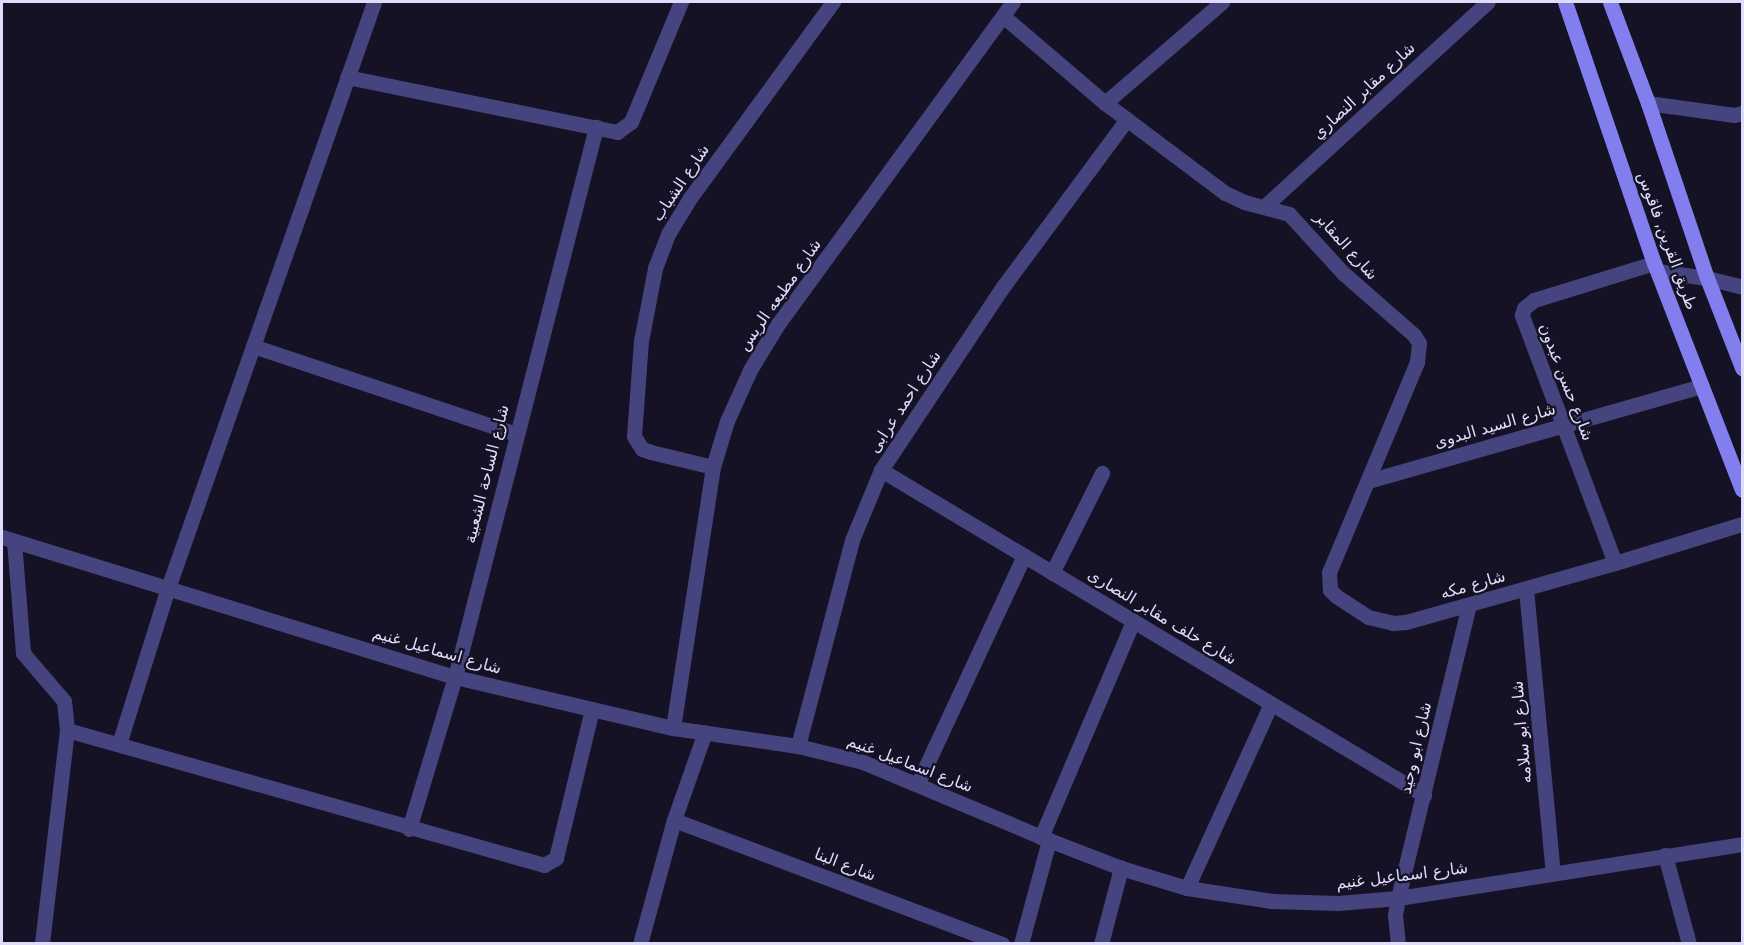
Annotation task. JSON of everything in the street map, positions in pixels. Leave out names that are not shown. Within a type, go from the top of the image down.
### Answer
[{"type":"main road","name":"طريق القرين, فاقوس","points":[[1565,2],[1655,267],[1743,490]]},
{"type":"main road","name":"طريق القرين, فاقوس","points":[[1610,2],[1648,103],[1707,278],[1743,368]]},
{"type":"street","points":[[119,744],[168,588],[374,2]]},
{"type":"street","points":[[347,76],[617,132],[631,122],[681,2]]},
{"type":"street","name":"شارع الشباب","points":[[712,467],[642,449],[634,436],[642,341],[654,268],[668,234],[690,198],[833,2]]},
{"type":"street","name":"شارع مطبعه الريس","points":[[673,728],[712,467],[727,421],[750,370],[778,324],[1013,2]]},
{"type":"street","points":[[1106,103],[1222,2]]},
{"type":"street","name":"شارع مقابر النصاري","points":[[1265,206],[1488,2]]},
{"type":"street","name":"شارع المقابر","points":[[1003,16],[1106,103],[1225,193],[1244,202],[1289,214],[1299,222],[1343,273],[1414,335],[1419,343],[1417,362],[1368,481]]},
{"type":"street","points":[[1648,103],[1734,114],[1743,113]]},
{"type":"street","name":"شارع احمد عرابى","points":[[798,746],[852,540],[881,471],[1002,288],[1127,119]]},
{"type":"street","name":"شارع الساحة الشعبية","points":[[409,828],[455,677],[596,127]]},
{"type":"street","points":[[1655,267],[1743,287]]},
{"type":"street","name":"شارع حسن عبدون","points":[[1615,563],[1524,321],[1524,308],[1534,300],[1655,267]]},
{"type":"street","points":[[253,346],[516,434]]},
{"type":"street","name":"شارع السيد البدوى","points":[[1368,481],[1702,386]]},
{"type":"street","name":"شارع خلف مقابر النصارى","points":[[881,471],[1424,795]]},
{"type":"street","points":[[1052,573],[1102,473]]},
{"type":"street","name":"شارع مكه","points":[[1368,481],[1329,573],[1330,590],[1368,617],[1393,623],[1418,619],[1526,589],[1743,524]]},
{"type":"street","points":[[8,539],[23,653],[64,701],[67,730],[42,944]]},
{"type":"street","name":"شارع اسماعيل غنيم","points":[[8,539],[455,677],[673,728],[798,746],[863,762],[1121,868],[1187,888],[1272,901],[1338,903],[1398,898],[1743,844]]},
{"type":"street","points":[[918,783],[1024,556]]},
{"type":"street","name":"شارع ابو سلامه","points":[[1526,589],[1553,873]]},
{"type":"street","name":"شارع ابو وحيد","points":[[1398,944],[1395,915],[1398,898],[1469,605]]},
{"type":"street","points":[[1021,944],[1045,838],[1133,621]]},
{"type":"street","points":[[1187,888],[1271,704]]},
{"type":"street","points":[[67,730],[544,866],[556,858],[592,709]]},
{"type":"street","points":[[640,944],[674,820],[705,732]]},
{"type":"street","name":"شارع البنا","points":[[674,820],[1002,944]]},
{"type":"street","points":[[1665,855],[1689,944]]},
{"type":"street","points":[[1101,944],[1121,868]]}]
